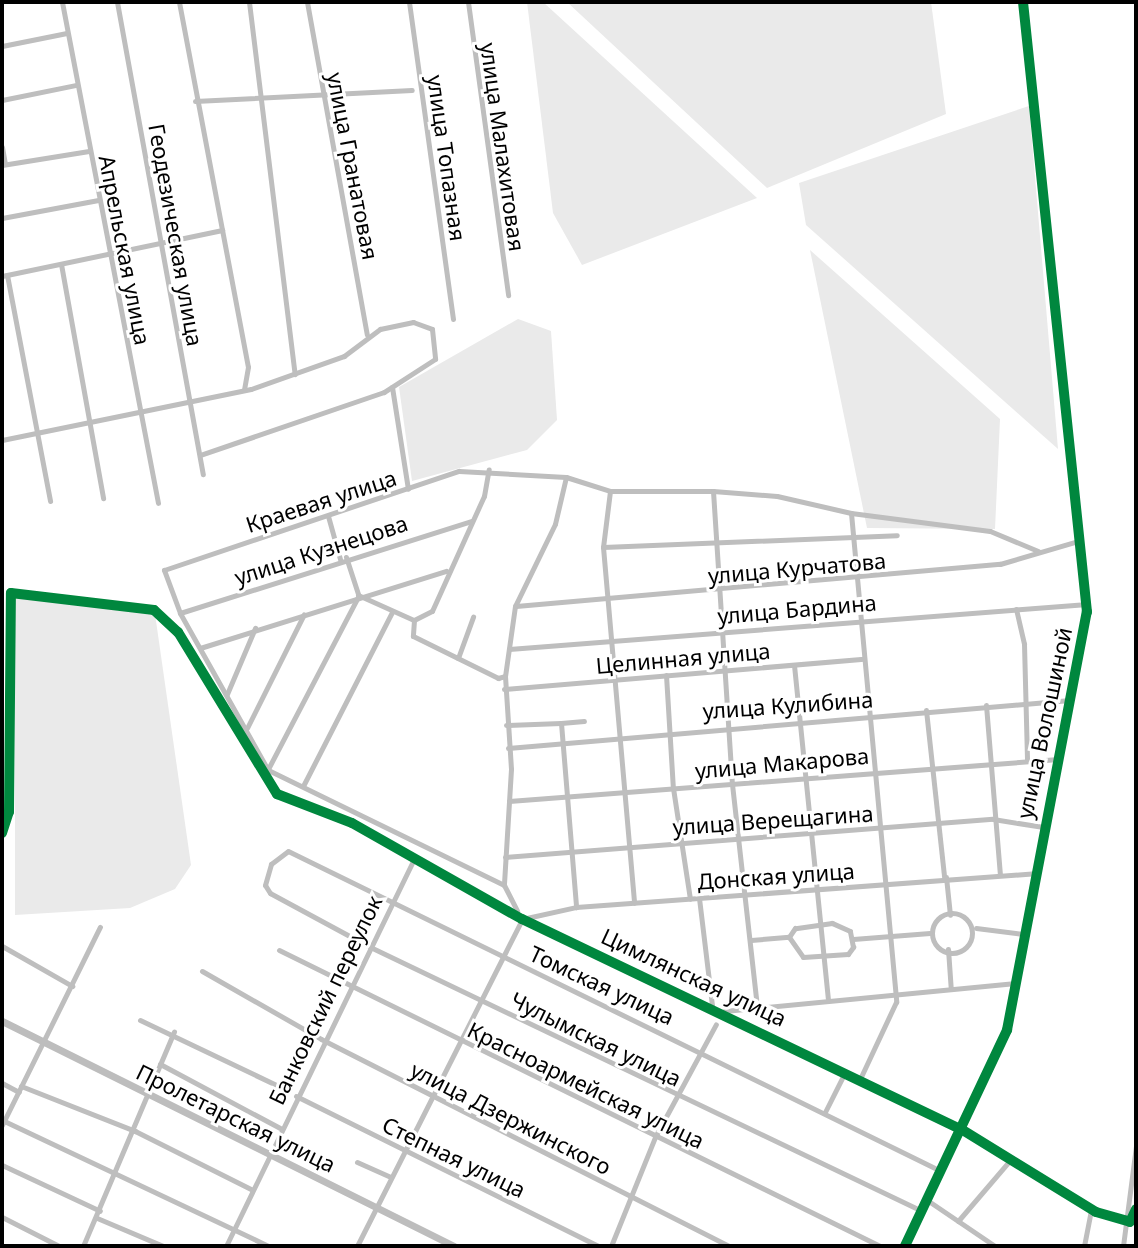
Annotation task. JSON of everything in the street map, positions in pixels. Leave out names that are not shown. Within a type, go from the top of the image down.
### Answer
[{"type":"main road","name":"Пролетарская улица","points":[[2,1021],[454,1246]]},
{"type":"street","name":"Апрельская улица","points":[[62,2],[158,503]]},
{"type":"street","name":"Геодезическая улица","points":[[117,2],[203,474]]},
{"type":"street","points":[[179,2],[195,101],[248,367],[244,390]]},
{"type":"street","points":[[249,2],[264,100],[295,374]]},
{"type":"street","name":"улица Гранатовая","points":[[307,2],[367,336]]},
{"type":"street","name":"улица Топазная","points":[[409,2],[453,319]]},
{"type":"street","name":"улица Малахитовая","points":[[468,2],[508,295]]},
{"type":"street","name":"улица Волошиной","points":[[905,1246],[1004,1039],[1087,604],[1023,2]]},
{"type":"street","points":[[2,46],[67,33]]},
{"type":"street","points":[[2,100],[76,85]]},
{"type":"street","points":[[195,101],[223,96],[233,102],[412,90]]},
{"type":"street","points":[[2,147],[4,164],[89,151]]},
{"type":"street","points":[[2,218],[98,200]]},
{"type":"street","points":[[50,501],[5,275],[222,230]]},
{"type":"street","points":[[61,264],[103,498]]},
{"type":"street","points":[[2,440],[244,390],[344,356],[367,336],[413,322],[432,329],[435,359],[392,387],[200,455]]},
{"type":"street","points":[[392,387],[408,489]]},
{"type":"street","points":[[328,516],[358,595],[414,620],[432,611],[447,571],[472,521],[489,469]]},
{"type":"street","name":"Краевая улица","points":[[180,613],[164,570],[459,471],[489,469],[566,477],[610,491],[713,491],[777,496],[851,513],[990,531],[1039,551]]},
{"type":"street","points":[[357,1246],[389,1176],[482,1002],[522,919],[504,885],[509,801],[505,676],[515,606],[555,524],[566,477]]},
{"type":"street","points":[[610,491],[603,547],[634,903]]},
{"type":"street","points":[[713,491],[727,727],[757,1006]]},
{"type":"street","points":[[851,513],[857,539],[868,715],[895,993],[860,1079]]},
{"type":"street","name":"улица Кузнецова","points":[[180,613],[343,558],[472,521]]},
{"type":"street","points":[[603,547],[897,535]]},
{"type":"street","name":"улица Курчатова","points":[[515,606],[858,580],[1000,564],[1078,541]]},
{"type":"street","points":[[200,648],[255,627],[447,571]]},
{"type":"street","points":[[2,833],[9,798],[11,593],[145,608],[164,616],[277,794],[307,802],[518,912]]},
{"type":"street","points":[[268,770],[358,595]]},
{"type":"street","name":"улица Бардина","points":[[509,649],[1087,604]]},
{"type":"street","points":[[1016,609],[1026,703],[1027,760]]},
{"type":"street","points":[[303,786],[392,612]]},
{"type":"street","points":[[180,613],[268,770],[504,885]]},
{"type":"street","points":[[247,729],[304,614]]},
{"type":"street","points":[[458,658],[473,617]]},
{"type":"street","points":[[414,620],[413,636],[498,678],[505,676]]},
{"type":"street","points":[[227,694],[255,627]]},
{"type":"street","name":"Целинная улица","points":[[504,689],[864,659]]},
{"type":"street","points":[[794,665],[803,777],[828,998]]},
{"type":"street","points":[[666,675],[672,729],[673,788],[690,899]]},
{"type":"street","name":"улица Кулибина","points":[[508,748],[672,729],[1070,700]]},
{"type":"street","points":[[986,705],[993,819],[1000,874]]},
{"type":"street","points":[[926,710],[929,767],[950,915]]},
{"type":"street","points":[[506,725],[584,721]]},
{"type":"street","points":[[561,723],[574,850],[576,907]]},
{"type":"street","points":[[2,725],[10,730]]},
{"type":"street","name":"улица Макарова","points":[[509,801],[1058,759]]},
{"type":"street","points":[[2,794],[9,798]]},
{"type":"street","name":"улица Верещагина","points":[[505,857],[993,819],[1043,827]]},
{"type":"street","name":"Томская улица","points":[[265,885],[276,855],[288,851],[504,957],[702,1048],[941,1171]]},
{"type":"street","name":"Банковский переулок","points":[[226,1246],[321,1039],[415,856]]},
{"type":"street","name":"Донская улица","points":[[522,919],[576,907],[945,877],[1035,873]]},
{"type":"street","name":"Чулымская улица","points":[[265,885],[270,893],[368,946],[922,1211]]},
{"type":"street","points":[[699,898],[712,1006]]},
{"type":"street","points":[[976,928],[971,945],[948,949],[934,945],[930,933],[937,920],[950,915],[976,928],[1023,934]]},
{"type":"street","name":"Цимлянская улица","points":[[522,919],[712,1006],[961,1129],[1091,1209],[1126,1222]]},
{"type":"street","points":[[789,937],[795,928],[820,924],[841,925],[853,939]]},
{"type":"street","points":[[100,927],[3,1122],[268,1246]]},
{"type":"street","points":[[853,939],[930,933]]},
{"type":"street","points":[[751,940],[789,937]]},
{"type":"street","points":[[789,937],[803,957],[848,954],[853,939]]},
{"type":"street","points":[[2,946],[72,986]]},
{"type":"street","points":[[948,949],[951,988]]},
{"type":"street","name":"Красноармейская улица","points":[[279,950],[460,1042],[880,1246]]},
{"type":"street","name":"улица Дзержинского","points":[[202,971],[321,1039],[729,1246]]},
{"type":"street","points":[[723,1012],[828,998],[1016,983]]},
{"type":"street","points":[[140,1020],[174,1032],[276,1085]]},
{"type":"street","points":[[611,1246],[655,1137],[716,1024]]},
{"type":"street","points":[[83,1246],[116,1177],[147,1093],[174,1032]]},
{"type":"street","points":[[162,1065],[280,1128]]},
{"type":"street","points":[[825,1112],[845,1072]]},
{"type":"street","points":[[2,1083],[135,1131],[251,1189]]},
{"type":"street","name":"Степная улица","points":[[296,1096],[598,1246]]},
{"type":"street","points":[[1123,1246],[1136,1146]]},
{"type":"street","points":[[958,1221],[1012,1158]]},
{"type":"street","points":[[357,1162],[389,1176]]},
{"type":"street","points":[[2,1165],[163,1246]]},
{"type":"street","points":[[927,1200],[995,1246]]},
{"type":"street","points":[[1084,1246],[1091,1209]]},
{"type":"street","points":[[1126,1222],[1136,1209]]},
{"type":"street","points":[[2,1217],[59,1246]]},
{"type":"shaded area","points":[[527,2],[543,2],[757,198],[582,265],[553,213]]},
{"type":"shaded area","points":[[567,2],[931,2],[946,114],[767,188]]},
{"type":"shaded area","points":[[1029,106],[1058,449],[806,225],[799,183]]},
{"type":"shaded area","points":[[810,250],[1000,419],[995,529],[867,528]]},
{"type":"shaded area","points":[[518,319],[551,331],[557,420],[527,450],[412,481],[399,387]]},
{"type":"shaded area","points":[[15,598],[155,614],[191,865],[175,889],[130,908],[15,915]]},
{"type":"cycle path","points":[[905,1246],[1007,1030],[1087,612],[1023,2]]},
{"type":"cycle path","points":[[2,833],[9,812],[11,593],[154,610],[178,632],[277,794],[352,823],[522,919],[961,1129],[1096,1212],[1130,1222],[1136,1209]]}]
